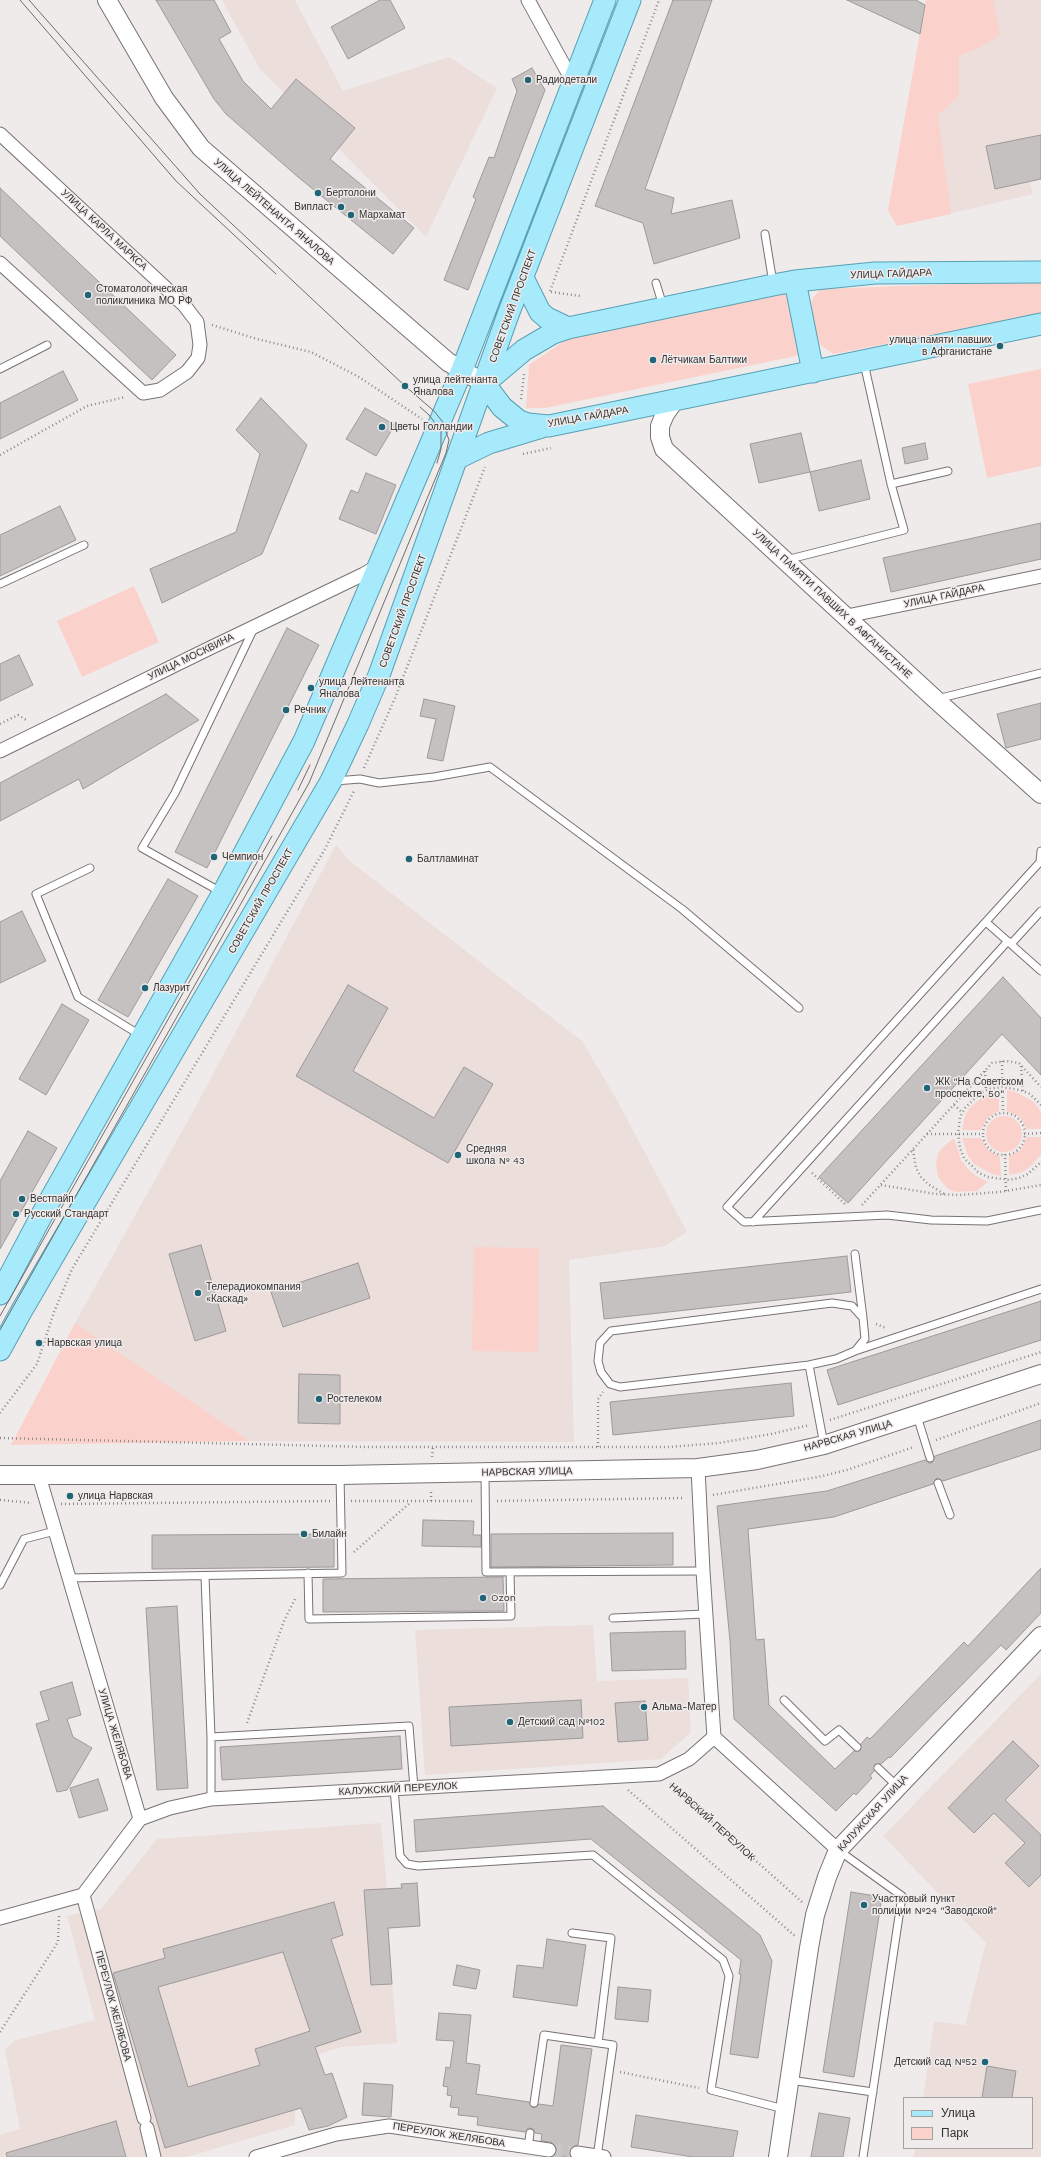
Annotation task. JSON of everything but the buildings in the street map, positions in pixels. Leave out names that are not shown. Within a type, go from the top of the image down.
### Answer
[{"type":"main road","name":"УЛИЦА ЛЕЙТЕНАНТА ЯНАЛОВА","points":[[107,0],[164,98],[201,148],[442,357],[484,383]]},
{"type":"main road","points":[[0,1294],[45,1208],[223,893],[304,741],[381,564],[462,370],[574,82],[604,0]]},
{"type":"main road","name":"СОВЕТСКИЙ ПРОСПЕКТ","points":[[0,1350],[331,781],[379,675],[522,278],[630,0]]},
{"type":"main road","name":"УЛИЦА ГАЙДАРА","points":[[1041,272],[875,272],[773,285],[568,328],[536,341],[484,383],[502,407],[519,421],[528,424],[549,426],[1041,324]]},
{"type":"main road","points":[[522,278],[540,312],[547,318],[568,328]]},
{"type":"main road","points":[[795,281],[814,372]]},
{"type":"main road","name":"УЛИЦА ПАМЯТИ ПАВШИХ В АФГАНИСТАНЕ","points":[[675,400],[665,414],[660,426],[660,437],[664,449],[847,616],[935,700],[1041,794]]},
{"type":"main road","points":[[458,458],[489,443],[549,426]]},
{"type":"main road","name":"НАРВСКАЯ УЛИЦА","points":[[0,1476],[340,1475],[698,1468],[757,1460],[824,1445],[917,1416],[1041,1374]]},
{"type":"main road","name":"КАЛУЖСКАЯ УЛИЦА","points":[[778,2157],[815,1915],[827,1877],[838,1850],[897,1786],[1041,1636]]},
{"type":"street","points":[[528,0],[574,82]]},
{"type":"street","name":"УЛИЦА КАРЛА МАРКСА","points":[[0,134],[184,304],[197,322],[200,345],[198,358],[187,372],[160,390],[143,393]]},
{"type":"street","points":[[0,263],[143,393]]},
{"type":"street","name":"УЛИЦА МОСКВИНА","points":[[0,751],[256,625],[364,574],[381,564]]},
{"type":"street","name":"УЛИЦА ГАЙДАРА","points":[[847,616],[1041,576]]},
{"type":"street","points":[[698,1468],[714,1737],[838,1850]]},
{"type":"street","name":"УЛИЦА ЖЕЛЯБОВА","points":[[40,1476],[68,1578],[140,1819]]},
{"type":"street","name":"НАРВСКИЙ ПЕРЕУЛОК","points":[[659,1774],[689,1759],[714,1737]]},
{"type":"street","name":"КАЛУЖСКИЙ ПЕРЕУЛОК","points":[[140,1819],[170,1808],[211,1799],[659,1774]]},
{"type":"street","points":[[0,1918],[83,1895],[140,1819]]},
{"type":"street","name":"ПЕРЕУЛОК ЖЕЛЯБОВА","points":[[83,1895],[154,2157]]},
{"type":"street","name":"ПЕРЕУЛОК ЖЕЛЯБОВА","points":[[256,2157],[336,2134],[388,2126],[549,2150]]},
{"type":"street","points":[[577,2153],[599,2157]]},
{"type":"lane","points":[[765,234],[773,285]]},
{"type":"lane","points":[[656,283],[663,308]]},
{"type":"lane","points":[[0,369],[47,345]]},
{"type":"lane","points":[[785,560],[904,530],[891,484],[863,361]]},
{"type":"lane","points":[[891,484],[948,471]]},
{"type":"lane","points":[[0,584],[84,545]]},
{"type":"lane","points":[[223,893],[142,848],[175,793],[256,625]]},
{"type":"lane","points":[[935,700],[1041,673]]},
{"type":"lane","points":[[331,781],[360,779],[379,782],[434,777],[490,767],[682,909],[799,1008]]},
{"type":"lane","points":[[1041,851],[1040,862],[727,1207],[744,1222],[857,1215],[887,1215],[931,1220],[987,1221],[1041,1210]]},
{"type":"lane","points":[[90,868],[36,894],[78,996],[142,1036]]},
{"type":"lane","points":[[753,1222],[1041,911]]},
{"type":"lane","points":[[986,922],[1041,972]]},
{"type":"lane","points":[[855,1254],[862,1318],[866,1339],[855,1351]]},
{"type":"lane","points":[[862,1318],[852,1306],[832,1303],[611,1331],[600,1343],[598,1361],[601,1372],[610,1384],[620,1387],[809,1365],[836,1359],[855,1351],[1041,1289]]},
{"type":"lane","points":[[809,1365],[824,1445]]},
{"type":"lane","points":[[917,1416],[930,1458]]},
{"type":"lane","points":[[485,1472],[486,1572],[703,1571]]},
{"type":"lane","points":[[68,1578],[342,1573],[340,1475]]},
{"type":"lane","points":[[938,1483],[950,1515]]},
{"type":"lane","points":[[0,1585],[24,1538],[55,1531]]},
{"type":"lane","points":[[308,1573],[309,1619],[511,1616],[510,1572]]},
{"type":"lane","points":[[206,1576],[211,1737],[211,1799]]},
{"type":"lane","points":[[613,1618],[706,1614]]},
{"type":"lane","points":[[784,1700],[825,1741],[839,1730],[857,1747]]},
{"type":"lane","points":[[211,1737],[409,1726],[414,1788]]},
{"type":"lane","points":[[878,1768],[897,1786]]},
{"type":"lane","points":[[394,1789],[400,1856],[407,1864],[418,1866],[593,1855],[723,1960],[729,1976],[711,2090],[785,2109]]},
{"type":"lane","points":[[838,1850],[902,1896],[863,2157]]},
{"type":"lane","points":[[572,1933],[611,1938],[598,2043]]},
{"type":"lane","points":[[534,2103],[544,2035],[613,2045],[599,2157]]},
{"type":"lane","points":[[789,2080],[873,2092]]},
{"type":"lane","points":[[528,2148],[530,2132]]},
{"type":"path","points":[[580,296],[550,292],[659,0]]},
{"type":"path","points":[[197,322],[221,326],[257,339],[311,352],[359,377],[426,422]]},
{"type":"path","points":[[519,421],[524,371]]},
{"type":"path","points":[[0,455],[87,406],[143,393]]},
{"type":"path","points":[[804,1166],[857,1215],[881,1185],[992,1063],[1002,1061],[1019,1063],[1041,1087]]},
{"type":"path","points":[[1002,1061],[1003,1113]]},
{"type":"path","points":[[1021,1065],[1023,1091]]},
{"type":"path","points":[[985,1071],[986,1091]]},
{"type":"path","points":[[1041,1105],[1023,1091],[1002,1087],[986,1091],[972,1100],[963,1113],[958,1127],[960,1148],[971,1166],[988,1177],[1006,1180],[1019,1178],[1028,1174],[1041,1162]]},
{"type":"path","points":[[954,1105],[963,1113]]},
{"type":"path","points":[[1003,1113],[1016,1116],[1021,1122],[1024,1134],[1023,1142],[1019,1148],[1013,1152],[1005,1154],[992,1151],[987,1146],[983,1134],[985,1125],[989,1119],[995,1115],[1003,1113]]},
{"type":"path","points":[[1024,1134],[1041,1133]]},
{"type":"path","points":[[927,1134],[983,1134]]},
{"type":"path","points":[[913,1150],[914,1159],[921,1177],[936,1190],[945,1194]]},
{"type":"path","points":[[1005,1154],[1006,1191]]},
{"type":"path","points":[[881,1185],[945,1194],[1006,1191],[1041,1185]]},
{"type":"path","points":[[0,1413],[3,1407],[37,1364],[54,1312]]},
{"type":"path","points":[[862,1318],[902,1335]]},
{"type":"path","points":[[0,1438],[370,1448],[669,1447],[719,1442],[771,1434],[841,1418],[1041,1352]]},
{"type":"path","points":[[598,1447],[598,1399],[610,1384]]},
{"type":"path","points":[[342,1563],[412,1501]]},
{"type":"path","points":[[243,1736],[284,1621],[308,1573]]},
{"type":"path","name":"НАРВСКИЙ ПЕРЕУЛОК","points":[[659,1774],[815,1915]]},
{"type":"path","points":[[613,1777],[809,1948]]},
{"type":"path","points":[[0,2032],[58,1942],[60,1902]]},
{"type":"path","points":[[610,2070],[711,2090]]},
{"type":"shaded area","points":[[222,0],[295,0],[343,91],[449,57],[497,88],[426,237],[259,68]]},
{"type":"shaded area","points":[[926,0],[1041,0],[1041,179],[1030,182],[1033,194],[897,226],[888,210]]},
{"type":"shaded area","name":"Средняя школа № 43","points":[[336,845],[351,862],[582,1041],[618,1102],[687,1232],[665,1246],[569,1260],[574,1442],[250,1441],[75,1323],[190,1117]]},
{"type":"shaded area","name":"Детский сад №102","points":[[593,1625],[597,1681],[688,1678],[691,1732],[661,1759],[425,1775],[415,1630]]},
{"type":"shaded area","points":[[1041,1674],[1041,2157],[914,2157],[915,2149],[1033,2149],[1033,2097],[923,2097],[934,2021],[965,2025],[986,1943],[883,1836]]},
{"type":"shaded area","points":[[381,1823],[387,1888],[401,1888],[401,1884],[417,1883],[420,1926],[388,1929],[397,2043],[342,2047],[283,2065],[295,2111],[295,2125],[187,2157],[0,2157],[0,2135],[20,2129],[5,2049],[16,2040],[95,2020],[67,1916],[101,1909],[157,1839]]},
{"type":"green space","points":[[926,0],[993,0],[1000,35],[983,46],[959,56],[959,96],[938,115],[951,214],[897,226],[888,210]]},
{"type":"green space","points":[[1041,281],[1041,313],[834,354],[821,346],[817,337],[811,306],[813,298],[821,289]]},
{"type":"green space","points":[[787,294],[801,355],[545,408],[526,408],[529,365],[573,335]]},
{"type":"green space","points":[[1041,369],[1041,466],[987,478],[968,384]]},
{"type":"green space","points":[[134,586],[159,642],[82,677],[57,621]]},
{"type":"green space","points":[[1007,1090],[1016,1092],[1034,1102],[1041,1112],[1041,1129],[1027,1129],[1020,1117],[1007,1111]]},
{"type":"green space","points":[[999,1091],[999,1111],[987,1118],[981,1130],[962,1130],[965,1116],[970,1107],[986,1094]]},
{"type":"green space","points":[[1008,1116],[1017,1121],[1021,1127],[1021,1141],[1017,1147],[1008,1152],[1000,1152],[991,1147],[987,1141],[986,1130],[991,1121],[997,1117]]},
{"type":"green space","points":[[1027,1137],[1041,1137],[1041,1154],[1031,1166],[1023,1172],[1009,1175],[1009,1156],[1021,1150]]},
{"type":"green space","points":[[954,1138],[961,1160],[976,1176],[988,1182],[977,1191],[955,1192],[948,1189],[938,1177],[936,1162],[938,1154],[942,1148]]},
{"type":"green space","points":[[962,1138],[981,1138],[988,1150],[1000,1157],[1001,1176],[992,1174],[974,1164],[968,1156]]},
{"type":"green space","points":[[474,1247],[539,1248],[538,1352],[472,1351]]},
{"type":"green space","points":[[75,1323],[250,1441],[11,1445]]},
{"type":"tunnel","points":[[549,2150],[577,2153]]},
{"type":"tram line","points":[[20,0],[176,181],[276,274]]},
{"type":"tram line","points":[[0,1330],[309,783],[446,453],[449,440],[442,421],[434,411],[405,386],[200,194],[29,0]]},
{"type":"tram line","points":[[420,407],[429,415],[441,431],[441,449],[437,463]]},
{"type":"tram line","points":[[298,790],[310,765]]},
{"type":"tram line","points":[[0,1316],[272,836]]},
{"type":"place","name":"Радиодетали","points":[[528,80]]},
{"type":"place","name":"Бертолони","points":[[318,193]]},
{"type":"place","name":"Випласт","points":[[341,207]]},
{"type":"place","name":"Мархамат","points":[[351,215]]},
{"type":"place","name":"Стоматологическая поликлиника МО РФ","points":[[88,295]]},
{"type":"place","name":"улица памяти павших в Афганистане","points":[[1000,346]]},
{"type":"place","name":"Лётчикам Балтики","points":[[653,360]]},
{"type":"place","name":"улица лейтенанта Яналова","points":[[405,386]]},
{"type":"place","name":"Цветы Голландии","points":[[382,427]]},
{"type":"place","name":"улица Лейтенанта Яналова","points":[[311,688]]},
{"type":"place","name":"Речник","points":[[286,710]]},
{"type":"place","name":"Чемпион","points":[[214,857]]},
{"type":"place","name":"Балтламинат","points":[[409,859]]},
{"type":"place","name":"Лазурит","points":[[145,988]]},
{"type":"place","name":"ЖК \"На Советском проспекте, 50\"","points":[[927,1088]]},
{"type":"place","name":"Средняя школа № 43","points":[[458,1155]]},
{"type":"place","name":"Вестпайп","points":[[22,1199]]},
{"type":"place","name":"Русский Стандарт","points":[[16,1214]]},
{"type":"place","name":"Телерадиокомпания «Каскад»","points":[[198,1293]]},
{"type":"place","name":"Нарвская улица","points":[[39,1343]]},
{"type":"place","name":"Ростелеком","points":[[319,1399]]},
{"type":"place","name":"улица Нарвская","points":[[70,1496]]},
{"type":"place","name":"Билайн","points":[[304,1534]]},
{"type":"place","name":"Ozon","points":[[483,1598]]},
{"type":"place","name":"Альма-Матер","points":[[644,1707]]},
{"type":"place","name":"Детский сад №102","points":[[510,1722]]},
{"type":"place","name":"Участковый пункт полиции №24 \"Заводской\"","points":[[864,1905]]},
{"type":"place","name":"Детский сад №52","points":[[985,2062]]}]
